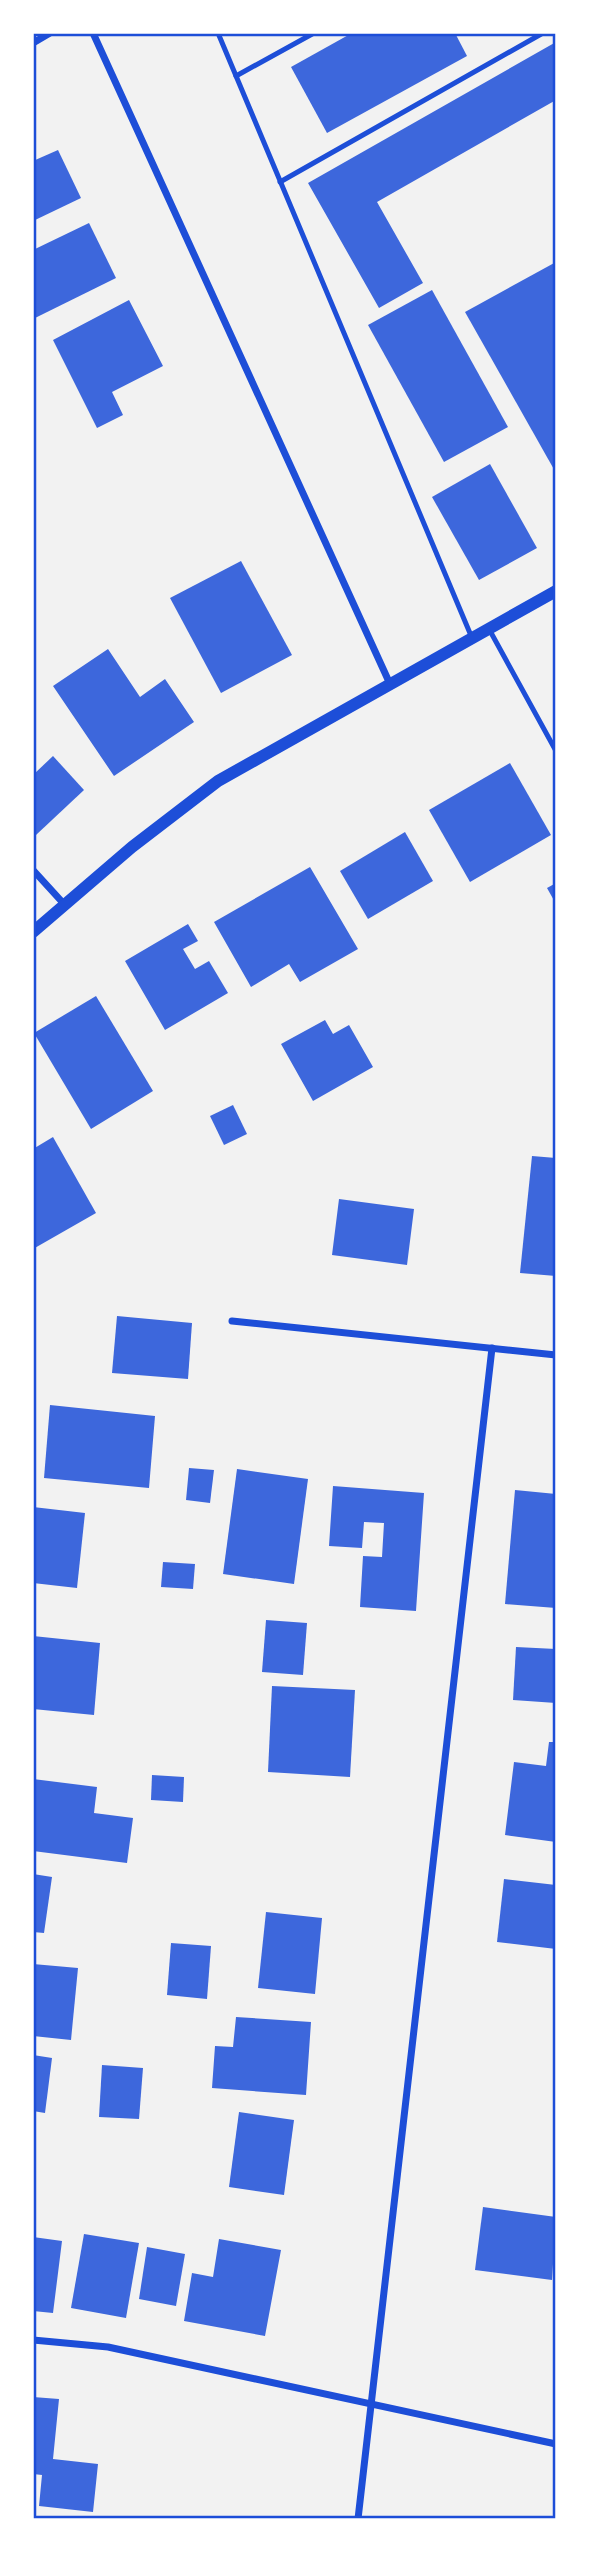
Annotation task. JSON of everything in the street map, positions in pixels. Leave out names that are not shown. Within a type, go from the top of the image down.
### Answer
[{"type":"street","points":[[33,43],[50,33]]},
{"type":"street","points":[[93,33],[390,684]]},
{"type":"street","points":[[33,932],[132,847],[218,781],[556,591]]},
{"type":"street","points":[[33,870],[64,904]]},
{"type":"street","points":[[232,1321],[556,1355]]},
{"type":"street","points":[[358,2519],[492,1348]]},
{"type":"street","points":[[33,2340],[108,2347],[556,2444]]},
{"type":"lane","points":[[218,33],[472,638]]},
{"type":"lane","points":[[236,76],[314,33]]},
{"type":"lane","points":[[280,182],[543,33]]},
{"type":"lane","points":[[489,629],[556,751]]},
{"type":"building","points":[[352,33],[455,33],[467,56],[327,133],[291,67]]},
{"type":"building","points":[[556,42],[556,100],[377,202],[423,283],[379,308],[308,183]]},
{"type":"building","points":[[58,150],[81,198],[33,221],[33,161]]},
{"type":"building","points":[[89,223],[116,278],[33,319],[33,250]]},
{"type":"building","points":[[556,262],[556,473],[465,312]]},
{"type":"building","points":[[432,290],[508,427],[444,462],[368,325]]},
{"type":"building","points":[[129,300],[163,366],[112,392],[123,415],[97,428],[53,340]]},
{"type":"building","points":[[490,464],[537,548],[479,580],[432,497]]},
{"type":"building","points":[[241,561],[292,655],[221,693],[170,598]]},
{"type":"building","points":[[108,649],[140,697],[165,679],[194,722],[114,776],[53,686]]},
{"type":"building","points":[[53,756],[84,790],[36,835],[33,832],[33,775]]},
{"type":"building","points":[[510,763],[551,835],[470,882],[429,810]]},
{"type":"building","points":[[405,832],[433,881],[368,919],[340,871]]},
{"type":"building","points":[[310,867],[358,949],[300,982],[289,964],[251,987],[214,922]]},
{"type":"building","points":[[556,883],[556,904],[547,888]]},
{"type":"building","points":[[188,924],[198,941],[183,949],[195,969],[209,961],[228,993],[165,1030],[125,961]]},
{"type":"building","points":[[96,996],[153,1091],[91,1129],[34,1033]]},
{"type":"building","points":[[325,1020],[333,1034],[349,1025],[373,1067],[313,1101],[281,1044]]},
{"type":"building","points":[[233,1105],[247,1134],[224,1145],[210,1116]]},
{"type":"building","points":[[53,1137],[96,1213],[33,1249],[33,1149]]},
{"type":"building","points":[[532,1156],[556,1158],[556,1276],[520,1273]]},
{"type":"building","points":[[339,1199],[414,1209],[407,1265],[332,1255]]},
{"type":"building","points":[[117,1316],[192,1323],[188,1379],[112,1373]]},
{"type":"building","points":[[50,1405],[155,1416],[149,1488],[44,1478]]},
{"type":"building","points":[[189,1468],[214,1470],[210,1503],[186,1500]]},
{"type":"building","points":[[237,1469],[308,1479],[294,1584],[223,1574]]},
{"type":"building","points":[[333,1486],[424,1493],[416,1611],[360,1607],[363,1556],[382,1557],[384,1523],[364,1522],[362,1548],[329,1546]]},
{"type":"building","points":[[515,1490],[556,1494],[556,1608],[505,1604]]},
{"type":"building","points":[[33,1507],[85,1513],[77,1588],[33,1583]]},
{"type":"building","points":[[163,1562],[195,1564],[193,1589],[161,1587]]},
{"type":"building","points":[[266,1620],[307,1623],[303,1675],[262,1672]]},
{"type":"building","points":[[33,1636],[100,1643],[94,1715],[33,1709]]},
{"type":"building","points":[[516,1647],[556,1649],[556,1703],[513,1700]]},
{"type":"building","points":[[272,1686],[355,1690],[350,1777],[268,1772]]},
{"type":"building","points":[[549,1742],[556,1742],[556,1842],[505,1835],[514,1762],[546,1766]]},
{"type":"building","points":[[152,1775],[184,1777],[183,1802],[151,1800]]},
{"type":"building","points":[[33,1779],[97,1787],[94,1813],[133,1818],[127,1863],[33,1851]]},
{"type":"building","points":[[33,1874],[52,1877],[44,1933],[33,1932]]},
{"type":"building","points":[[504,1879],[556,1885],[556,1949],[497,1942]]},
{"type":"building","points":[[266,1912],[322,1918],[315,1994],[258,1988]]},
{"type":"building","points":[[171,1943],[211,1946],[207,1999],[167,1995]]},
{"type":"building","points":[[33,1964],[78,1968],[71,2040],[33,2036]]},
{"type":"building","points":[[236,2017],[311,2022],[306,2095],[212,2088],[215,2046],[233,2047]]},
{"type":"building","points":[[33,2055],[52,2058],[45,2113],[33,2111]]},
{"type":"building","points":[[102,2065],[143,2068],[139,2119],[99,2117]]},
{"type":"building","points":[[239,2112],[294,2120],[284,2195],[229,2187]]},
{"type":"building","points":[[483,2207],[556,2217],[552,2280],[475,2270]]},
{"type":"building","points":[[84,2234],[139,2243],[126,2318],[71,2308]]},
{"type":"building","points":[[33,2237],[62,2241],[53,2313],[33,2311]]},
{"type":"building","points":[[219,2239],[281,2250],[265,2336],[184,2321],[192,2273],[213,2277]]},
{"type":"building","points":[[147,2247],[185,2254],[176,2306],[139,2299]]},
{"type":"building","points":[[33,2397],[59,2399],[53,2459],[98,2464],[93,2512],[39,2506],[42,2475],[33,2474]]}]
